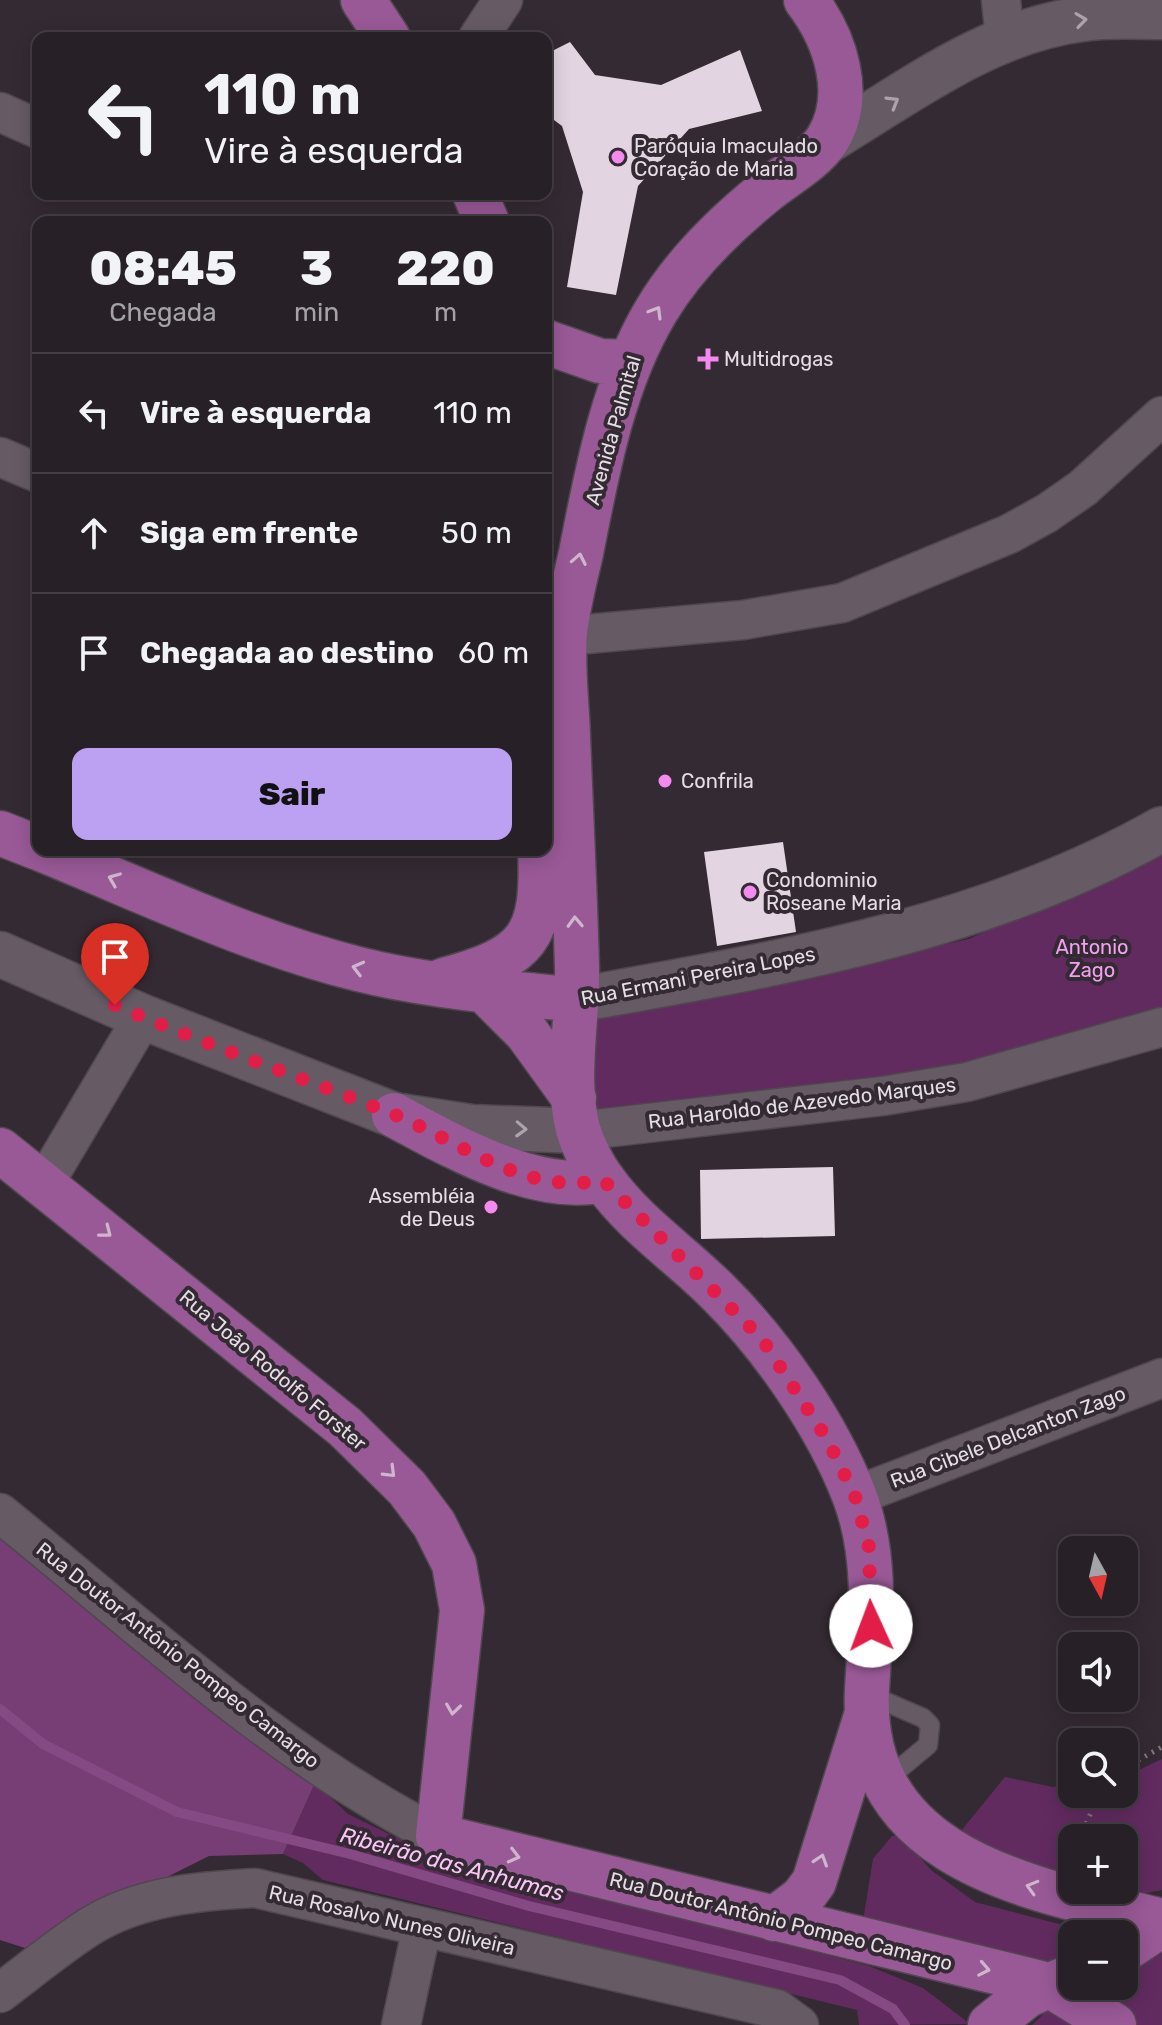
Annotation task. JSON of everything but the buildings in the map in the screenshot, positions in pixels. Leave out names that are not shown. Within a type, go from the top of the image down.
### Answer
[{"type":"main road","points":[[363,0],[384,32]]},
{"type":"main road","points":[[806,0],[826,29],[839,73],[838,108],[826,142]]},
{"type":"main road","name":"Avenida Palmital","points":[[576,1114],[576,1000],[555,635],[630,362],[656,311],[687,267],[739,213],[826,142]]},
{"type":"main road","points":[[552,344],[600,361],[630,362]]},
{"type":"main road","name":"Rua Ermani Pereira Lopes","points":[[0,833],[32,845]]},
{"type":"main road","name":"Rua Ermani Pereira Lopes","points":[[58,856],[272,942],[357,969],[434,983],[576,1000]]},
{"type":"main road","points":[[434,983],[486,969],[507,956],[533,929],[542,898],[540,856]]},
{"type":"main road","points":[[484,990],[527,1033],[576,1114],[603,1180],[762,1339],[827,1439],[855,1496],[869,1547],[869,1739],[884,1782],[906,1817],[953,1854],[1005,1879],[1162,1923]]},
{"type":"main road","points":[[394,1115],[448,1143],[558,1185],[603,1180]]},
{"type":"main road","name":"Rua João Rodolfo Forster","points":[[0,1150],[345,1427],[407,1488],[434,1524],[454,1564],[462,1610],[438,1836]]},
{"type":"main road","points":[[774,1919],[802,1898],[814,1882],[867,1705]]},
{"type":"main road","name":"Rua Doutor Antônio Pompeo Camargo","points":[[438,1836],[774,1919],[1058,1979]]},
{"type":"main road","points":[[1138,1940],[1162,1923]]},
{"type":"main road","points":[[990,2025],[1007,2009],[1058,1982]]},
{"type":"main road","name":"Rua Doutor Antônio Pompeo Camargo","points":[[1085,2000],[1114,2025]]},
{"type":"street","points":[[482,32],[503,0]]},
{"type":"street","name":"Avenida Palmital","points":[[826,142],[957,63],[1003,19],[1162,17]]},
{"type":"street","points":[[0,112],[32,126]]},
{"type":"street","points":[[555,635],[743,620],[842,603],[1009,534],[1047,513],[1083,488],[1162,416]]},
{"type":"street","points":[[0,457],[32,470]]},
{"type":"street","name":"Rua Ermani Pereira Lopes","points":[[576,1000],[777,964],[958,919],[1060,878],[1162,829]]},
{"type":"street","points":[[0,954],[143,1017],[394,1115],[472,1127],[576,1114]]},
{"type":"street","points":[[44,1184],[143,1017]]},
{"type":"street","name":"Rua Haroldo de Azevedo Marques","points":[[576,1114],[883,1096],[967,1082],[1162,1027]]},
{"type":"street","name":"Rua Cibele Delcanton Zago","points":[[855,1496],[1162,1378]]},
{"type":"street","name":"Rua Doutor Antônio Pompeo Camargo","points":[[0,1513],[285,1743],[382,1808],[438,1836]]},
{"type":"street","name":"Rua Rosalvo Nunes Oliveira","points":[[0,1993],[91,1926],[141,1904],[202,1891],[255,1888],[777,2009],[799,2025]]},
{"type":"street","points":[[401,2025],[422,1927]]},
{"type":"lane","points":[[867,1705],[923,1718],[932,1735],[928,1745],[884,1782]]},
{"type":"path","points":[[1138,1760],[1162,1747]]},
{"type":"green space","name":"Antonio Zago","points":[[1162,850],[1162,1008],[1041,1046],[902,1076],[595,1113],[593,1013],[775,984],[969,939]]},
{"type":"green space","points":[[1162,1759],[1162,1890],[1138,1894],[1138,1824],[1058,1824],[1058,1877],[956,1837],[1005,1777],[1058,1786],[1058,1808],[1138,1808],[1138,1770]]},
{"type":"green space","points":[[315,1783],[348,1814],[395,1837],[535,1879],[869,1966],[923,1988],[970,2024],[859,2025],[857,2010],[323,1880],[303,1863],[283,1854]]},
{"type":"green space","points":[[892,1836],[901,1836],[931,1870],[975,1902],[1058,1924],[1058,1965],[1048,1970],[862,1927],[873,1859]]},
{"type":"green space","points":[[1162,1954],[1162,2025],[1131,2025],[1119,2000],[1138,2000],[1138,1967]]},
{"type":"green space","points":[[1054,2004],[1082,2025],[1032,2025]]},
{"type":"shaded area","points":[[0,1533],[315,1783],[283,1854],[209,1856],[25,1948],[0,1940]]},
{"type":"waterway","name":"Ribeirão das Anhumas","points":[[0,1709],[43,1744],[177,1812],[350,1854],[529,1906],[840,1980],[893,2009],[905,2025]]},
{"type":"place","name":"Paróquia Imaculado Coração de Maria","points":[[618,157]]},
{"type":"place","name":"Multidrogas","points":[[708,359]]},
{"type":"place","name":"Confrila","points":[[665,781]]},
{"type":"place","name":"Condominio Roseane Maria","points":[[750,892]]},
{"type":"place","name":"Assembléia de Deus","points":[[491,1207]]},
{"type":"route","points":[[115,1005],[348,1100],[394,1115],[510,1169],[558,1185],[583,1185],[603,1180],[646,1227],[719,1292],[762,1339],[827,1439],[855,1496],[869,1547],[871,1626]]}]
